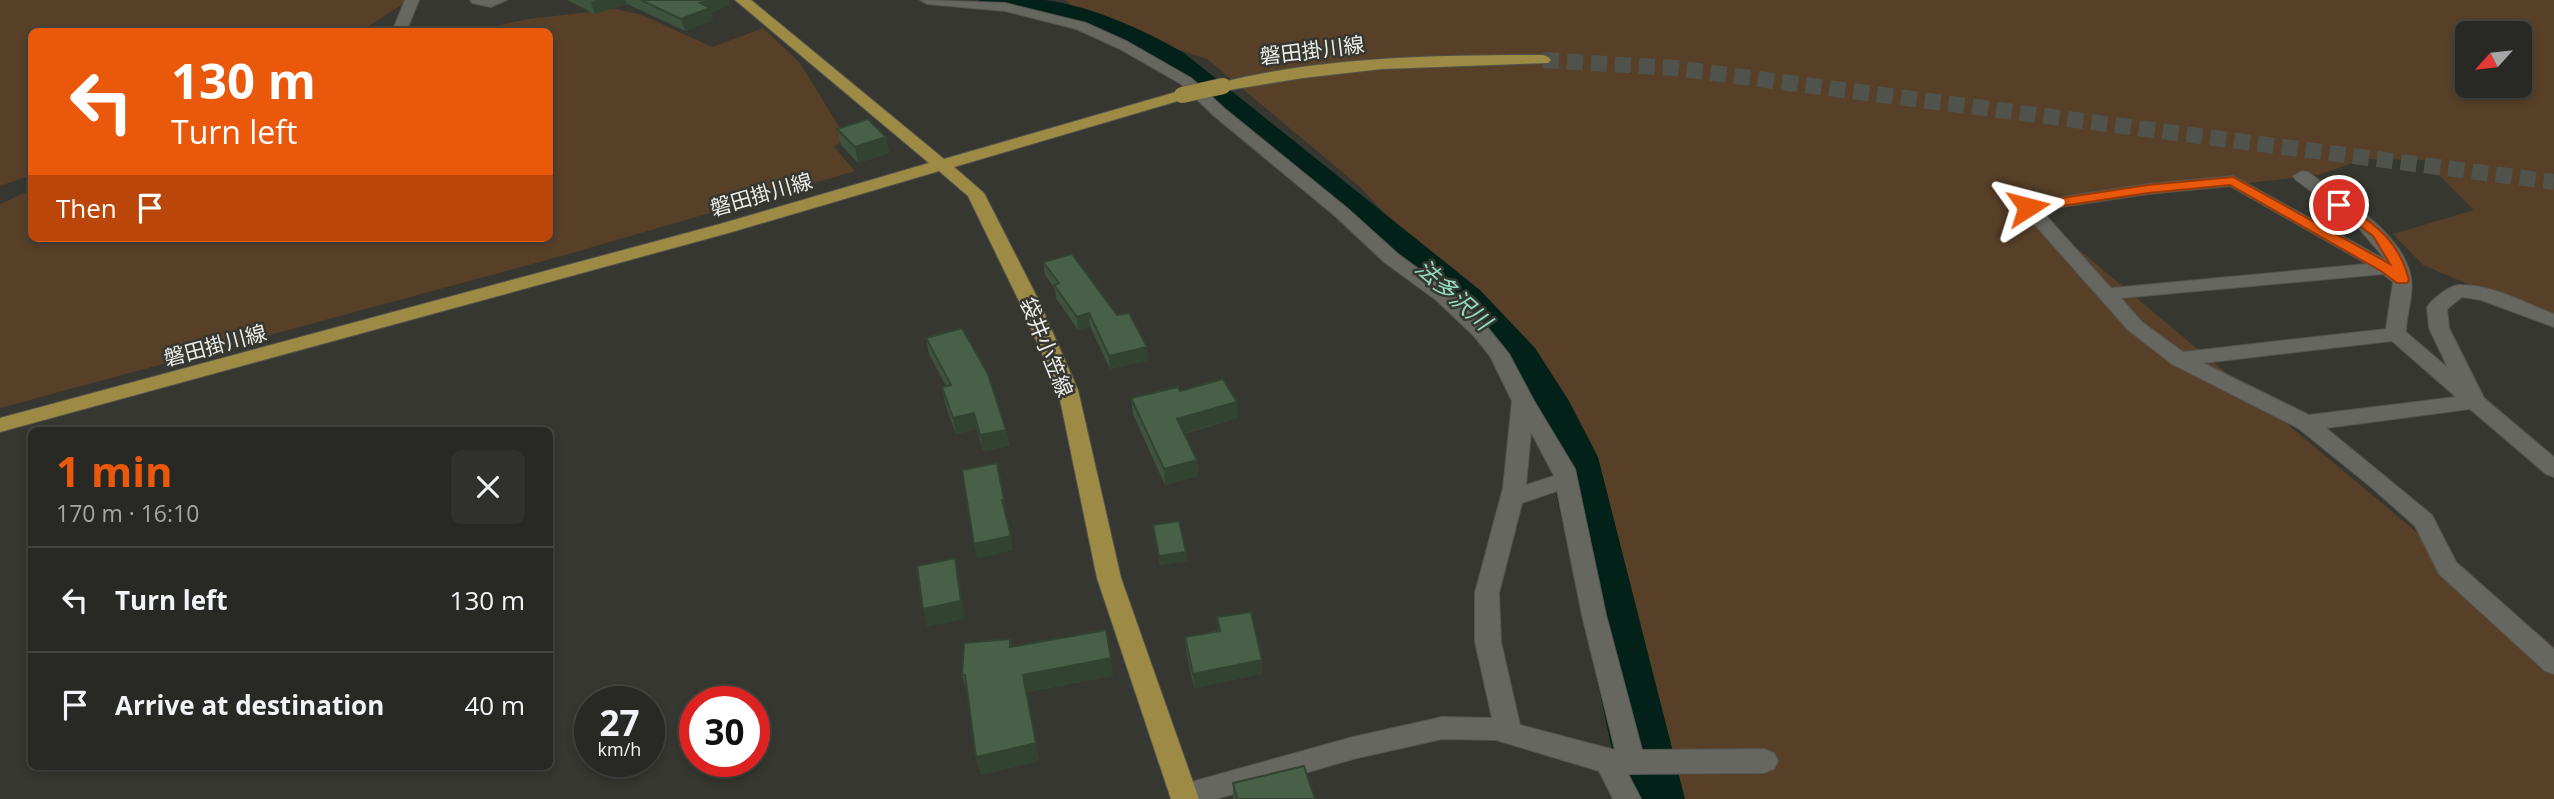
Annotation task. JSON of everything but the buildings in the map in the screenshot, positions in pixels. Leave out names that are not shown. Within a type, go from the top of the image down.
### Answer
[{"type":"main road","name":"袋井小笠線","points":[[742,0],[975,193],[1028,299],[1068,390],[1109,578],[1185,797]]},
{"type":"main road","name":"磐田掛川線","points":[[0,425],[726,229],[1182,95],[1333,68],[1440,59],[1544,60]]},
{"type":"street","points":[[401,27],[412,0]]},
{"type":"street","points":[[477,0],[491,3],[500,0]]},
{"type":"street","points":[[927,0],[1004,7],[1081,26],[1123,45],[1186,81],[1219,112],[1341,212],[1391,258],[1443,296],[1480,331],[1499,354],[1523,401],[1564,469],[1627,799]]},
{"type":"street","points":[[2302,176],[2378,233],[2399,266],[2394,274],[2396,334],[2554,469]]},
{"type":"street","points":[[2394,274],[2233,181],[2148,189],[2028,207],[2135,326],[2179,359],[2306,423],[2379,481],[2424,521],[2447,568],[2543,642],[2554,664]]},
{"type":"street","points":[[2106,294],[2394,274]]},
{"type":"street","points":[[2475,401],[2439,328],[2437,307],[2458,291],[2485,295],[2554,321]]},
{"type":"street","points":[[2179,359],[2396,334]]},
{"type":"street","points":[[1508,732],[1488,642],[1487,593],[1511,498],[1523,401]]},
{"type":"street","points":[[2306,423],[2475,401]]},
{"type":"street","points":[[1511,498],[1567,480]]},
{"type":"street","points":[[1185,797],[1353,748],[1442,728],[1496,729],[1619,762],[1764,761]]},
{"type":"shaded area","points":[[0,0],[409,0],[366,28],[28,28],[28,176],[0,186]]},
{"type":"shaded area","points":[[1066,0],[2554,0],[2554,319],[2423,265],[2393,234],[2474,210],[2424,160],[2364,159],[2318,175],[2029,208],[2554,647],[2554,799],[1649,799],[1564,469],[1477,312],[1360,187],[1207,59],[1084,19]]},
{"type":"shaded area","points":[[616,9],[642,15],[712,47],[763,28],[800,63],[846,138],[834,147],[855,171],[565,255],[0,408],[0,204],[28,191],[28,242],[553,242],[553,28],[487,28],[528,19]]},
{"type":"waterway","name":"法多沢川","points":[[995,0],[1088,21],[1117,32],[1172,60],[1465,299],[1519,358],[1545,401],[1573,457],[1654,799]]},
{"type":"tunnel","points":[[1543,60],[1674,68],[2554,182]]},
{"type":"route","points":[[2028,207],[2148,189],[2233,181],[2386,268],[2402,280],[2399,266],[2378,233],[2339,205]]}]
